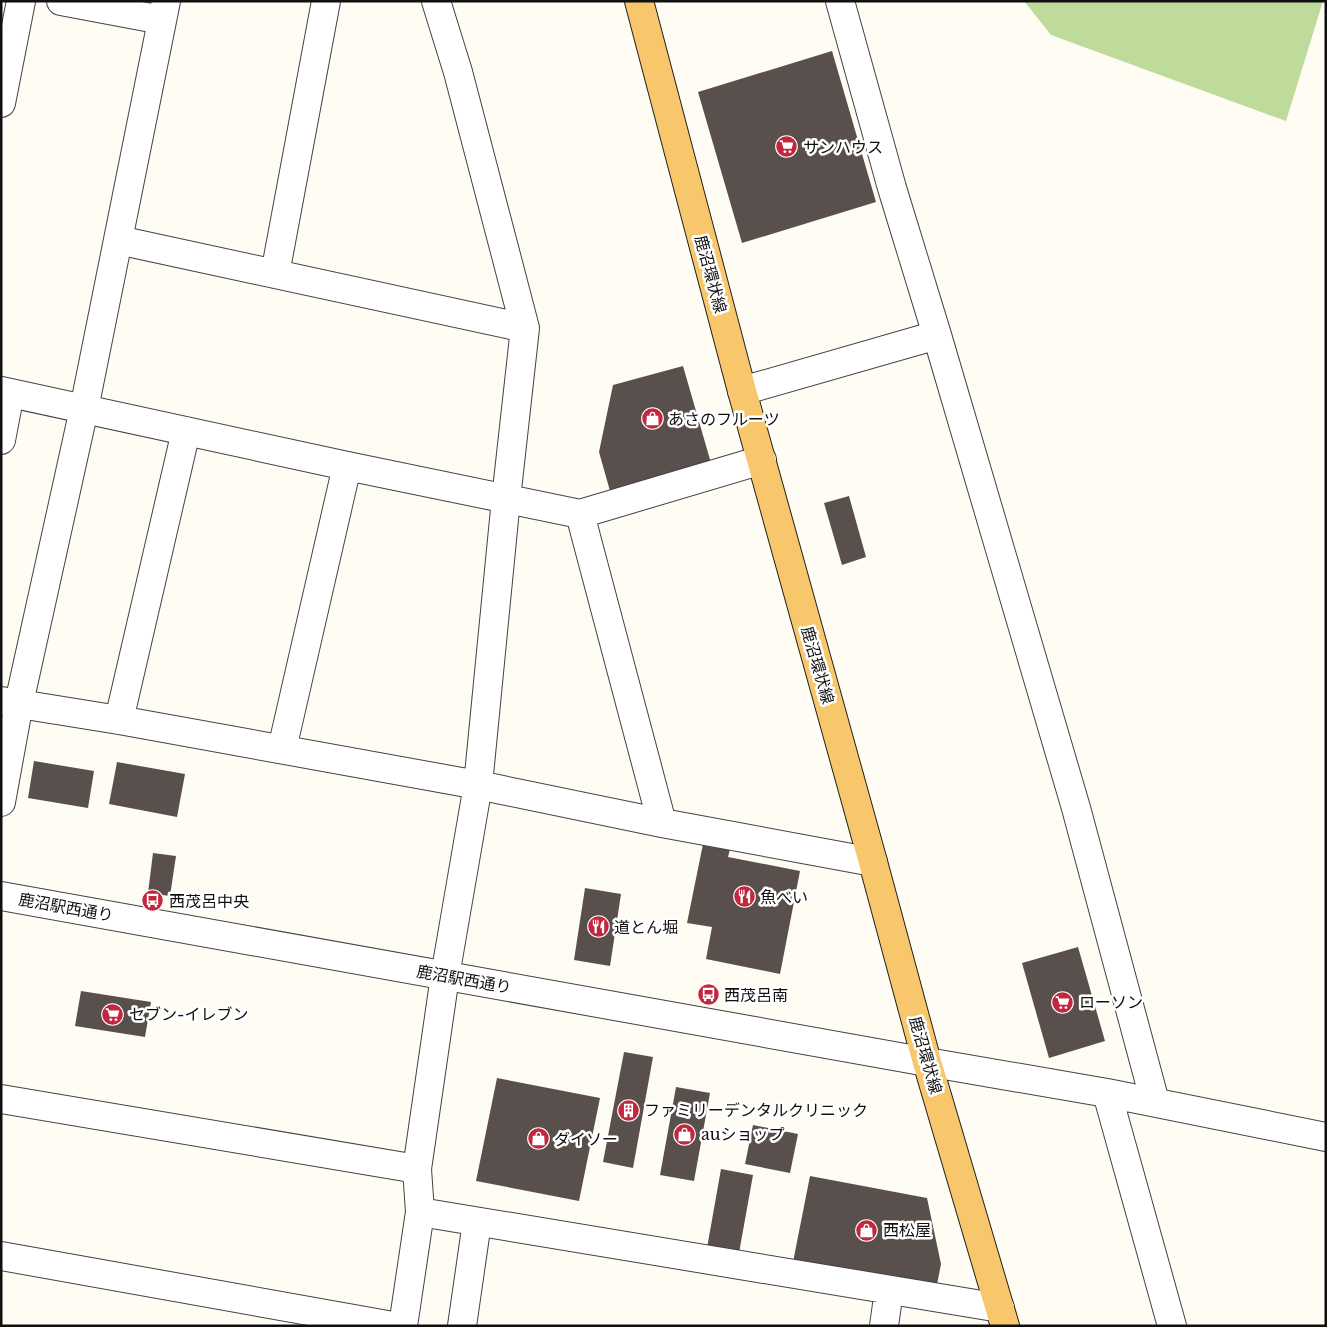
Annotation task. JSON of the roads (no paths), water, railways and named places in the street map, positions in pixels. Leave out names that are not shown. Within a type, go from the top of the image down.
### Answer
[{"type":"main road","name":"鹿沼環状線","points":[[639,1],[742,391],[927,1062],[1003,1317]]},
{"type":"street","points":[[1,103],[21,1]]},
{"type":"street","points":[[1,802],[10,702],[84,409],[164,11],[61,1]]},
{"type":"street","points":[[274,274],[326,1]]},
{"type":"street","points":[[403,1326],[420,1212],[417,1169],[445,976],[478,786],[525,328],[458,72],[436,1]]},
{"type":"street","points":[[840,1],[892,188],[1076,808],[1155,1102]]},
{"type":"street","points":[[118,240],[525,328]]},
{"type":"street","points":[[742,391],[937,335]]},
{"type":"street","points":[[1,440],[6,392],[186,432],[580,514],[762,460]]},
{"type":"street","points":[[119,720],[186,432]]},
{"type":"street","points":[[282,749],[347,466]]},
{"type":"street","points":[[580,514],[662,824]]},
{"type":"street","points":[[10,702],[282,749],[478,786],[662,824],[873,862]]},
{"type":"street","name":"鹿沼駅西通り","points":[[1,896],[927,1062],[1107,1092],[1326,1137]]},
{"type":"street","points":[[1107,1092],[1172,1326]]},
{"type":"street","points":[[1,1099],[417,1169]]},
{"type":"street","points":[[420,1212],[890,1290],[1003,1317]]},
{"type":"street","points":[[462,1326],[477,1222]]},
{"type":"street","points":[[1,1256],[393,1326]]},
{"type":"street","points":[[884,1326],[890,1290]]},
{"type":"place","name":"サンハウス","points":[[787,147]]},
{"type":"place","name":"あさのフルーツ","points":[[652,419]]},
{"type":"place","name":"魚べい","points":[[744,897]]},
{"type":"place","name":"西茂呂中央","points":[[153,901]]},
{"type":"place","name":"道とん堀","points":[[598,927]]},
{"type":"place","name":"西茂呂南","points":[[708,995]]},
{"type":"place","name":"ローソン","points":[[1063,1002]]},
{"type":"place","name":"セブン-イレブン","points":[[113,1014]]},
{"type":"place","name":"ファミリーデンタルクリニック","points":[[628,1110]]},
{"type":"place","name":"auショップ","points":[[685,1134]]},
{"type":"place","name":"ダイソー","points":[[538,1139]]},
{"type":"place","name":"西松屋","points":[[867,1230]]}]
